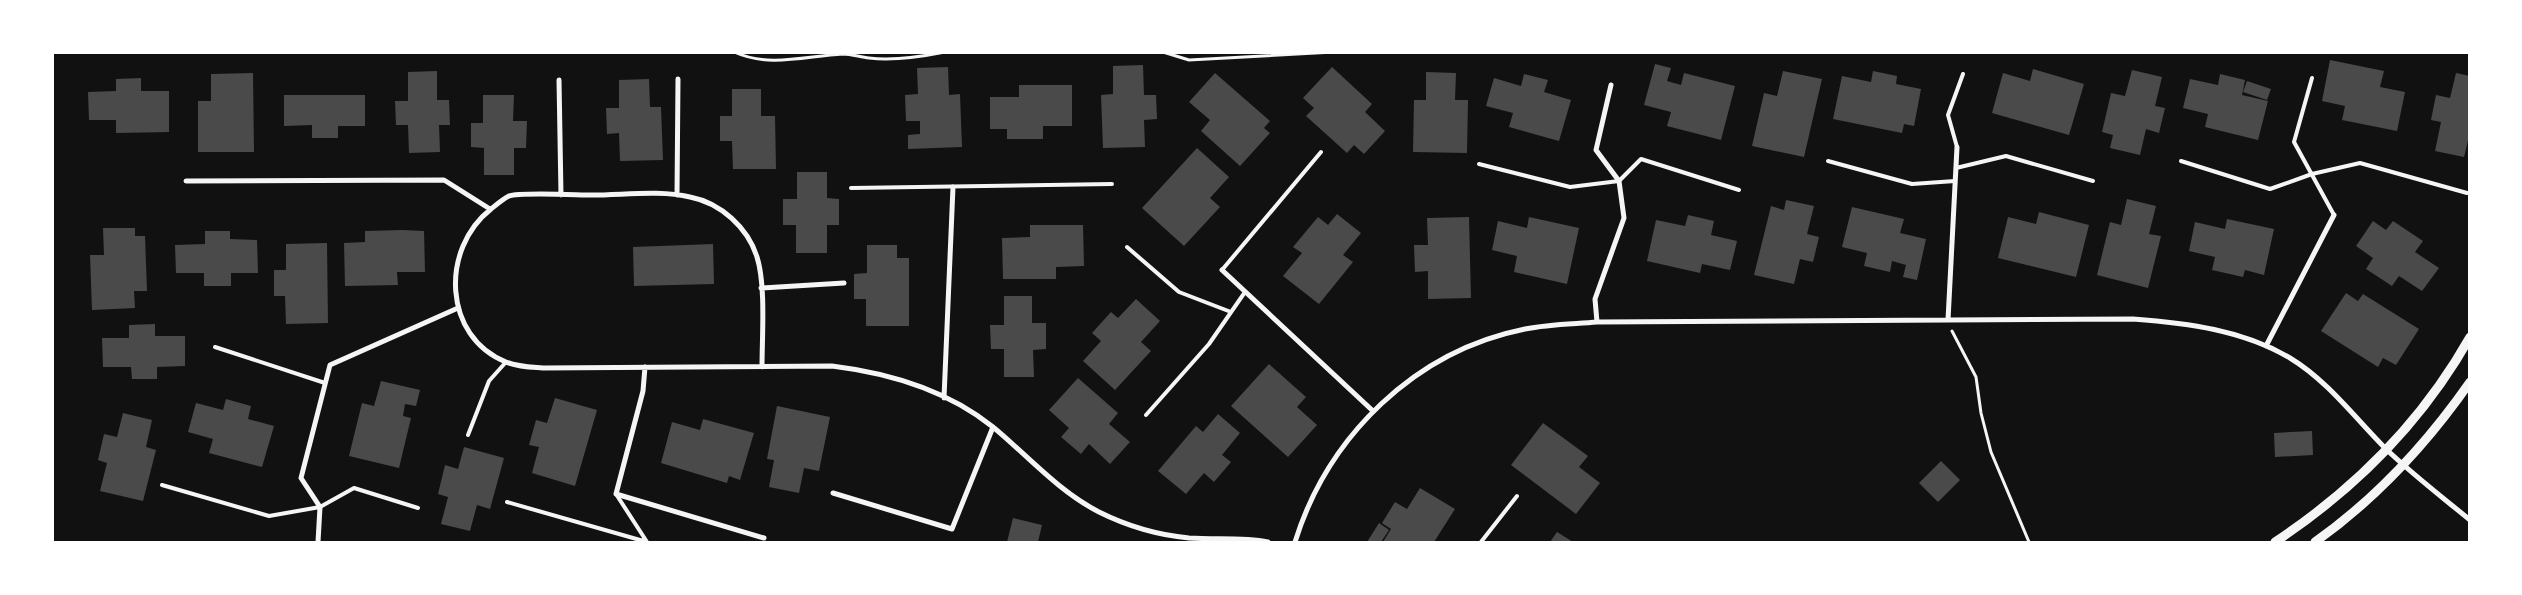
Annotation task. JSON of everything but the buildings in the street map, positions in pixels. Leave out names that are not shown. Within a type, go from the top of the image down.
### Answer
[{"type":"street","points":[[677,195],[678,79]]},
{"type":"street","points":[[559,80],[562,195]]},
{"type":"street","points":[[1597,322],[1595,299],[1624,218],[1619,181],[1596,150],[1611,85]]},
{"type":"street","points":[[1948,320],[1957,147]]},
{"type":"street","points":[[186,181],[444,180],[490,209]]},
{"type":"street","points":[[944,398],[953,187]]},
{"type":"street","points":[[762,367],[761,288],[758,258],[743,230],[733,219],[706,202],[677,195],[510,196],[490,209],[470,233],[457,264],[455,294],[463,322],[481,346],[506,362],[520,367],[543,368],[762,367],[832,366],[869,371],[902,379],[978,416],[1069,493],[1097,511],[1128,525],[1189,538],[1240,538],[1268,542]]},
{"type":"street","points":[[2266,346],[2334,215]]},
{"type":"street","points":[[1222,270],[1373,411]]},
{"type":"street","points":[[761,288],[844,282]]},
{"type":"street","points":[[318,542],[320,508],[301,478],[330,365],[458,308]]},
{"type":"street","points":[[1295,542],[1302,521],[1327,470],[1352,435],[1373,411],[1395,391],[1430,366],[1469,346],[1524,330],[1552,325],[1597,322],[2133,318],[2184,323],[2233,334],[2266,346],[2290,358],[2317,377],[2388,450],[2470,520]]},
{"type":"street","points":[[2278,542],[2330,503],[2388,450],[2426,403],[2470,337]]},
{"type":"street","points":[[645,367],[643,390],[616,494],[764,538]]},
{"type":"street","points":[[2315,542],[2345,522],[2405,465],[2445,417],[2470,382]]},
{"type":"street","points":[[833,493],[952,529],[993,427]]},
{"type":"lane","points":[[1957,147],[1948,114],[1963,74]]},
{"type":"lane","points":[[2312,78],[2294,142],[2334,215]]},
{"type":"lane","points":[[1222,270],[1321,152]]},
{"type":"lane","points":[[1956,168],[2006,156],[2093,181]]},
{"type":"lane","points":[[1479,164],[1570,187],[1619,181],[1641,159],[1738,190]]},
{"type":"lane","points":[[1828,161],[1912,184],[1955,181]]},
{"type":"lane","points":[[2181,161],[2270,188],[2312,174],[2360,163],[2467,193]]},
{"type":"lane","points":[[851,188],[1112,184]]},
{"type":"lane","points":[[1127,247],[1179,292],[1231,312]]},
{"type":"lane","points":[[1146,415],[1209,344],[1245,292]]},
{"type":"lane","points":[[215,347],[325,383]]},
{"type":"lane","points":[[468,435],[489,381],[506,362]]},
{"type":"lane","points":[[162,485],[269,516],[320,508],[354,488],[418,508]]},
{"type":"lane","points":[[616,494],[647,542]]},
{"type":"lane","points":[[1481,542],[1517,496]]},
{"type":"lane","points":[[508,502],[647,542]]},
{"type":"path","points":[[734,52],[749,59],[780,62],[844,54],[879,58],[916,58],[945,52]]},
{"type":"path","points":[[1164,52],[1189,60],[1334,52]]},
{"type":"path","points":[[1948,320],[1976,377],[1981,414],[1990,452],[2029,542]]}]
